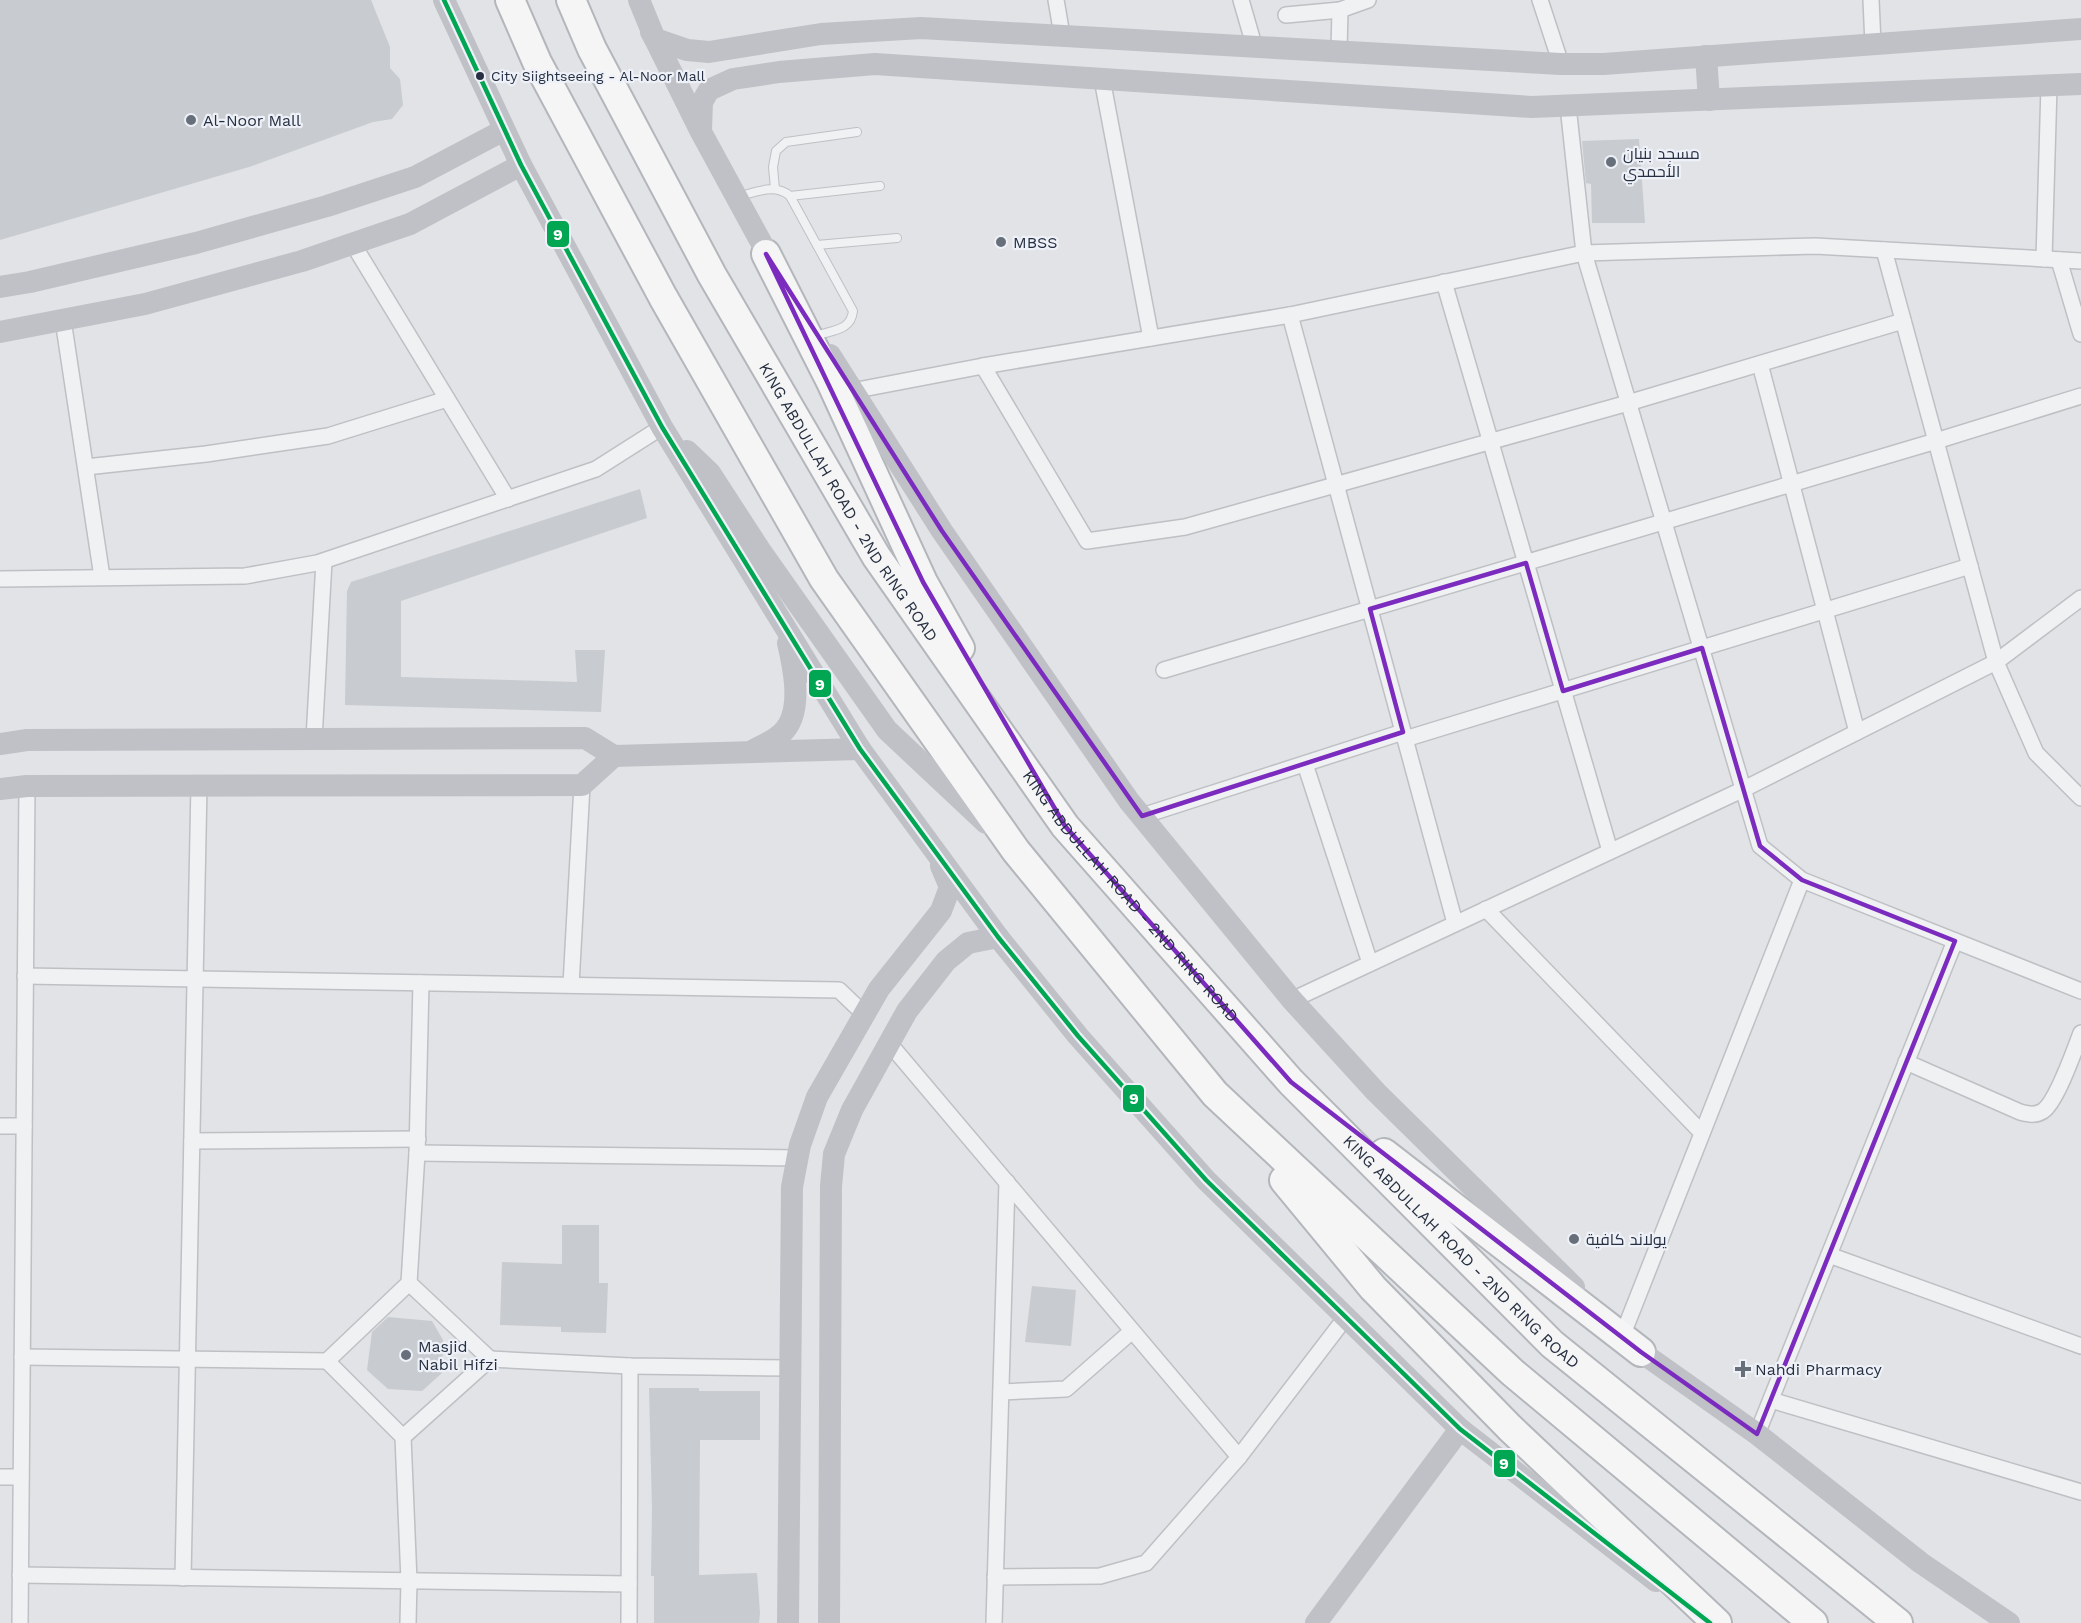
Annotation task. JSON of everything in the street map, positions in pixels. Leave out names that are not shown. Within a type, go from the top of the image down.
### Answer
[{"type":"highway","points":[[510,0],[537,62],[663,297],[824,579],[1016,851],[1373,1288],[1510,1428],[1717,1623]]},
{"type":"highway","name":"KING ABDULLAH ROAD - 2ND RING ROAD","points":[[571,0],[592,49],[712,275],[876,556],[1065,826],[1291,1082],[1552,1344],[1898,1623]]},
{"type":"highway","points":[[766,254],[831,382],[923,582],[1065,826]]},
{"type":"highway","points":[[1291,1082],[1632,1343]]},
{"type":"highway","points":[[1215,1094],[1512,1372],[1813,1623]]},
{"type":"street","points":[[444,0],[521,165],[662,427],[860,749],[998,937],[1078,1036],[1206,1180],[1460,1429],[1710,1623]]},
{"type":"street","points":[[632,0],[655,39],[687,50],[709,52],[829,33],[921,28],[1254,45],[1535,64],[1604,64],[2081,29]]},
{"type":"street","points":[[639,0],[655,39],[701,132],[766,254],[942,531],[1122,791],[1292,1000],[1376,1092],[1632,1343],[1758,1434],[1921,1563],[2009,1623]]},
{"type":"street","points":[[1056,0],[1062,35]]},
{"type":"street","points":[[1241,0],[1254,45]]},
{"type":"street","points":[[1286,15],[1340,10],[1368,0]]},
{"type":"street","points":[[1540,0],[1561,64]]},
{"type":"street","points":[[1871,0],[1873,44]]},
{"type":"street","points":[[1339,50],[1340,10]]},
{"type":"street","points":[[829,33],[832,69]]},
{"type":"street","points":[[1706,56],[1709,100]]},
{"type":"street","points":[[701,132],[702,102],[709,90],[733,79],[779,72],[874,64],[1532,107],[2081,84]]},
{"type":"street","points":[[1102,79],[1151,338]]},
{"type":"street","points":[[2049,86],[2051,260],[2081,334]]},
{"type":"street","points":[[1568,106],[1584,253],[1760,846],[1802,880],[2081,991]]},
{"type":"street","points":[[0,287],[196,243],[327,206],[415,177],[504,130]]},
{"type":"street","points":[[0,332],[145,304],[302,261],[411,224],[521,165]]},
{"type":"street","points":[[353,244],[508,499]]},
{"type":"street","points":[[852,391],[983,366],[1290,315],[1584,253],[1815,246],[2081,261]]},
{"type":"street","points":[[1884,250],[1996,662],[2036,753],[2081,798]]},
{"type":"street","points":[[1444,282],[1610,851]]},
{"type":"street","points":[[1290,315],[1455,923]]},
{"type":"street","points":[[63,320],[102,577]]},
{"type":"street","points":[[983,366],[1088,541],[1185,527],[1628,403],[1903,321]]},
{"type":"street","points":[[1760,364],[1857,732]]},
{"type":"street","points":[[1164,670],[2081,396]]},
{"type":"street","points":[[86,467],[206,454],[328,436],[447,399]]},
{"type":"street","points":[[662,427],[710,473],[760,550],[887,730],[1016,851]]},
{"type":"street","points":[[0,579],[245,576],[324,561],[596,469],[662,427]]},
{"type":"street","points":[[314,739],[324,561]]},
{"type":"street","points":[[1142,816],[1305,764],[1563,691],[1971,566]]},
{"type":"street","points":[[1292,1000],[1744,789],[1996,662],[2081,598]]},
{"type":"street","points":[[749,752],[782,734],[794,715],[795,677],[785,627]]},
{"type":"street","points":[[0,744],[27,740],[585,738],[614,756],[860,749]]},
{"type":"street","points":[[0,789],[27,786],[582,785],[614,756]]},
{"type":"street","points":[[1305,764],[1370,963]]},
{"type":"street","points":[[183,1578],[199,785]]},
{"type":"street","points":[[571,985],[582,785]]},
{"type":"street","points":[[20,1623],[27,786]]},
{"type":"street","points":[[788,1623],[792,1187],[798,1158],[817,1097],[879,989],[941,911],[950,887],[935,854]]},
{"type":"street","points":[[1632,1343],[1702,1133],[1802,880]]},
{"type":"street","points":[[1486,909],[1702,1133]]},
{"type":"street","points":[[829,1623],[831,1186],[834,1154],[852,1110],[907,1011],[946,962],[968,943],[998,937]]},
{"type":"street","points":[[1758,1434],[1955,941]]},
{"type":"street","points":[[25,976],[839,990],[889,1043],[1239,1457]]},
{"type":"street","points":[[327,1361],[409,1283],[418,1146],[421,983]]},
{"type":"street","points":[[1906,1062],[2020,1112],[2038,1114],[2045,1110],[2055,1097],[2081,1033]]},
{"type":"street","points":[[0,1126],[24,1126]]},
{"type":"street","points":[[192,1141],[798,1158]]},
{"type":"street","points":[[994,1623],[1007,1182]]},
{"type":"street","points":[[1829,1255],[2081,1346]]},
{"type":"street","points":[[409,1283],[490,1359],[630,1366],[790,1368]]},
{"type":"street","points":[[995,1577],[1100,1576],[1146,1563],[1239,1457],[1346,1317]]},
{"type":"street","points":[[1001,1392],[1066,1389],[1132,1331]]},
{"type":"street","points":[[22,1357],[327,1361],[403,1437],[409,1581],[408,1623]]},
{"type":"street","points":[[403,1437],[490,1359]]},
{"type":"street","points":[[629,1623],[630,1366]]},
{"type":"street","points":[[1771,1400],[2081,1492]]},
{"type":"street","points":[[1316,1623],[1460,1429]]},
{"type":"street","points":[[0,1477],[21,1477]]},
{"type":"street","points":[[20,1575],[629,1584]]},
{"type":"lane","points":[[775,189],[773,167],[776,151],[786,142],[857,132]]},
{"type":"lane","points":[[790,196],[880,186]]},
{"type":"lane","points":[[736,197],[767,189],[784,190],[790,196],[853,311],[852,320],[847,326],[818,335]]},
{"type":"lane","points":[[817,245],[897,238]]},
{"type":"highlighted area","points":[[766,254],[942,531],[1142,816],[1403,732],[1370,609],[1526,563],[1563,691],[1702,648],[1760,846],[1802,880],[1955,941],[1757,1434],[1641,1352],[1291,1082],[1065,826],[923,582]]},
{"type":"building","name":"Al-Noor Mall","points":[[0,0],[371,0],[390,47],[390,68],[400,79],[403,105],[392,119],[373,122],[249,167],[0,240]]},
{"type":"building","name":"مسجد بنيان الأحمدي","points":[[1639,139],[1645,223],[1592,223],[1591,184],[1586,183],[1582,141]]},
{"type":"building","points":[[640,489],[647,518],[401,601],[401,677],[577,682],[575,650],[605,650],[601,712],[345,705],[347,591],[351,582]]},
{"type":"building","points":[[562,1225],[599,1225],[599,1283],[608,1283],[606,1333],[561,1332],[561,1327],[500,1325],[502,1262],[562,1264]]},
{"type":"building","points":[[1032,1286],[1076,1290],[1071,1346],[1025,1342]]},
{"type":"building","name":"Masjid Nabil Hifzi","points":[[388,1317],[432,1321],[443,1340],[442,1373],[422,1391],[388,1389],[367,1370],[372,1332]]},
{"type":"building","points":[[649,1388],[760,1391],[760,1440],[700,1440],[699,1575],[757,1573],[759,1623],[654,1623],[654,1576],[651,1576]]},
{"type":"transit line","name":"9","points":[[444,0],[521,165],[662,427],[860,749],[998,937],[1078,1036],[1206,1180],[1460,1429],[1710,1623]]},
{"type":"place","name":"City Siightseeing - Al-Noor Mall","points":[[480,76]]},
{"type":"place","name":"Al-Noor Mall","points":[[191,120]]},
{"type":"place","name":"مسجد بنيان الأحمدي","points":[[1611,162]]},
{"type":"place","name":"MBSS","points":[[1001,242]]},
{"type":"place","name":"يولاند كافية","points":[[1574,1239]]},
{"type":"place","name":"Masjid Nabil Hifzi","points":[[406,1355]]},
{"type":"place","name":"Nahdi Pharmacy","points":[[1743,1369]]}]
